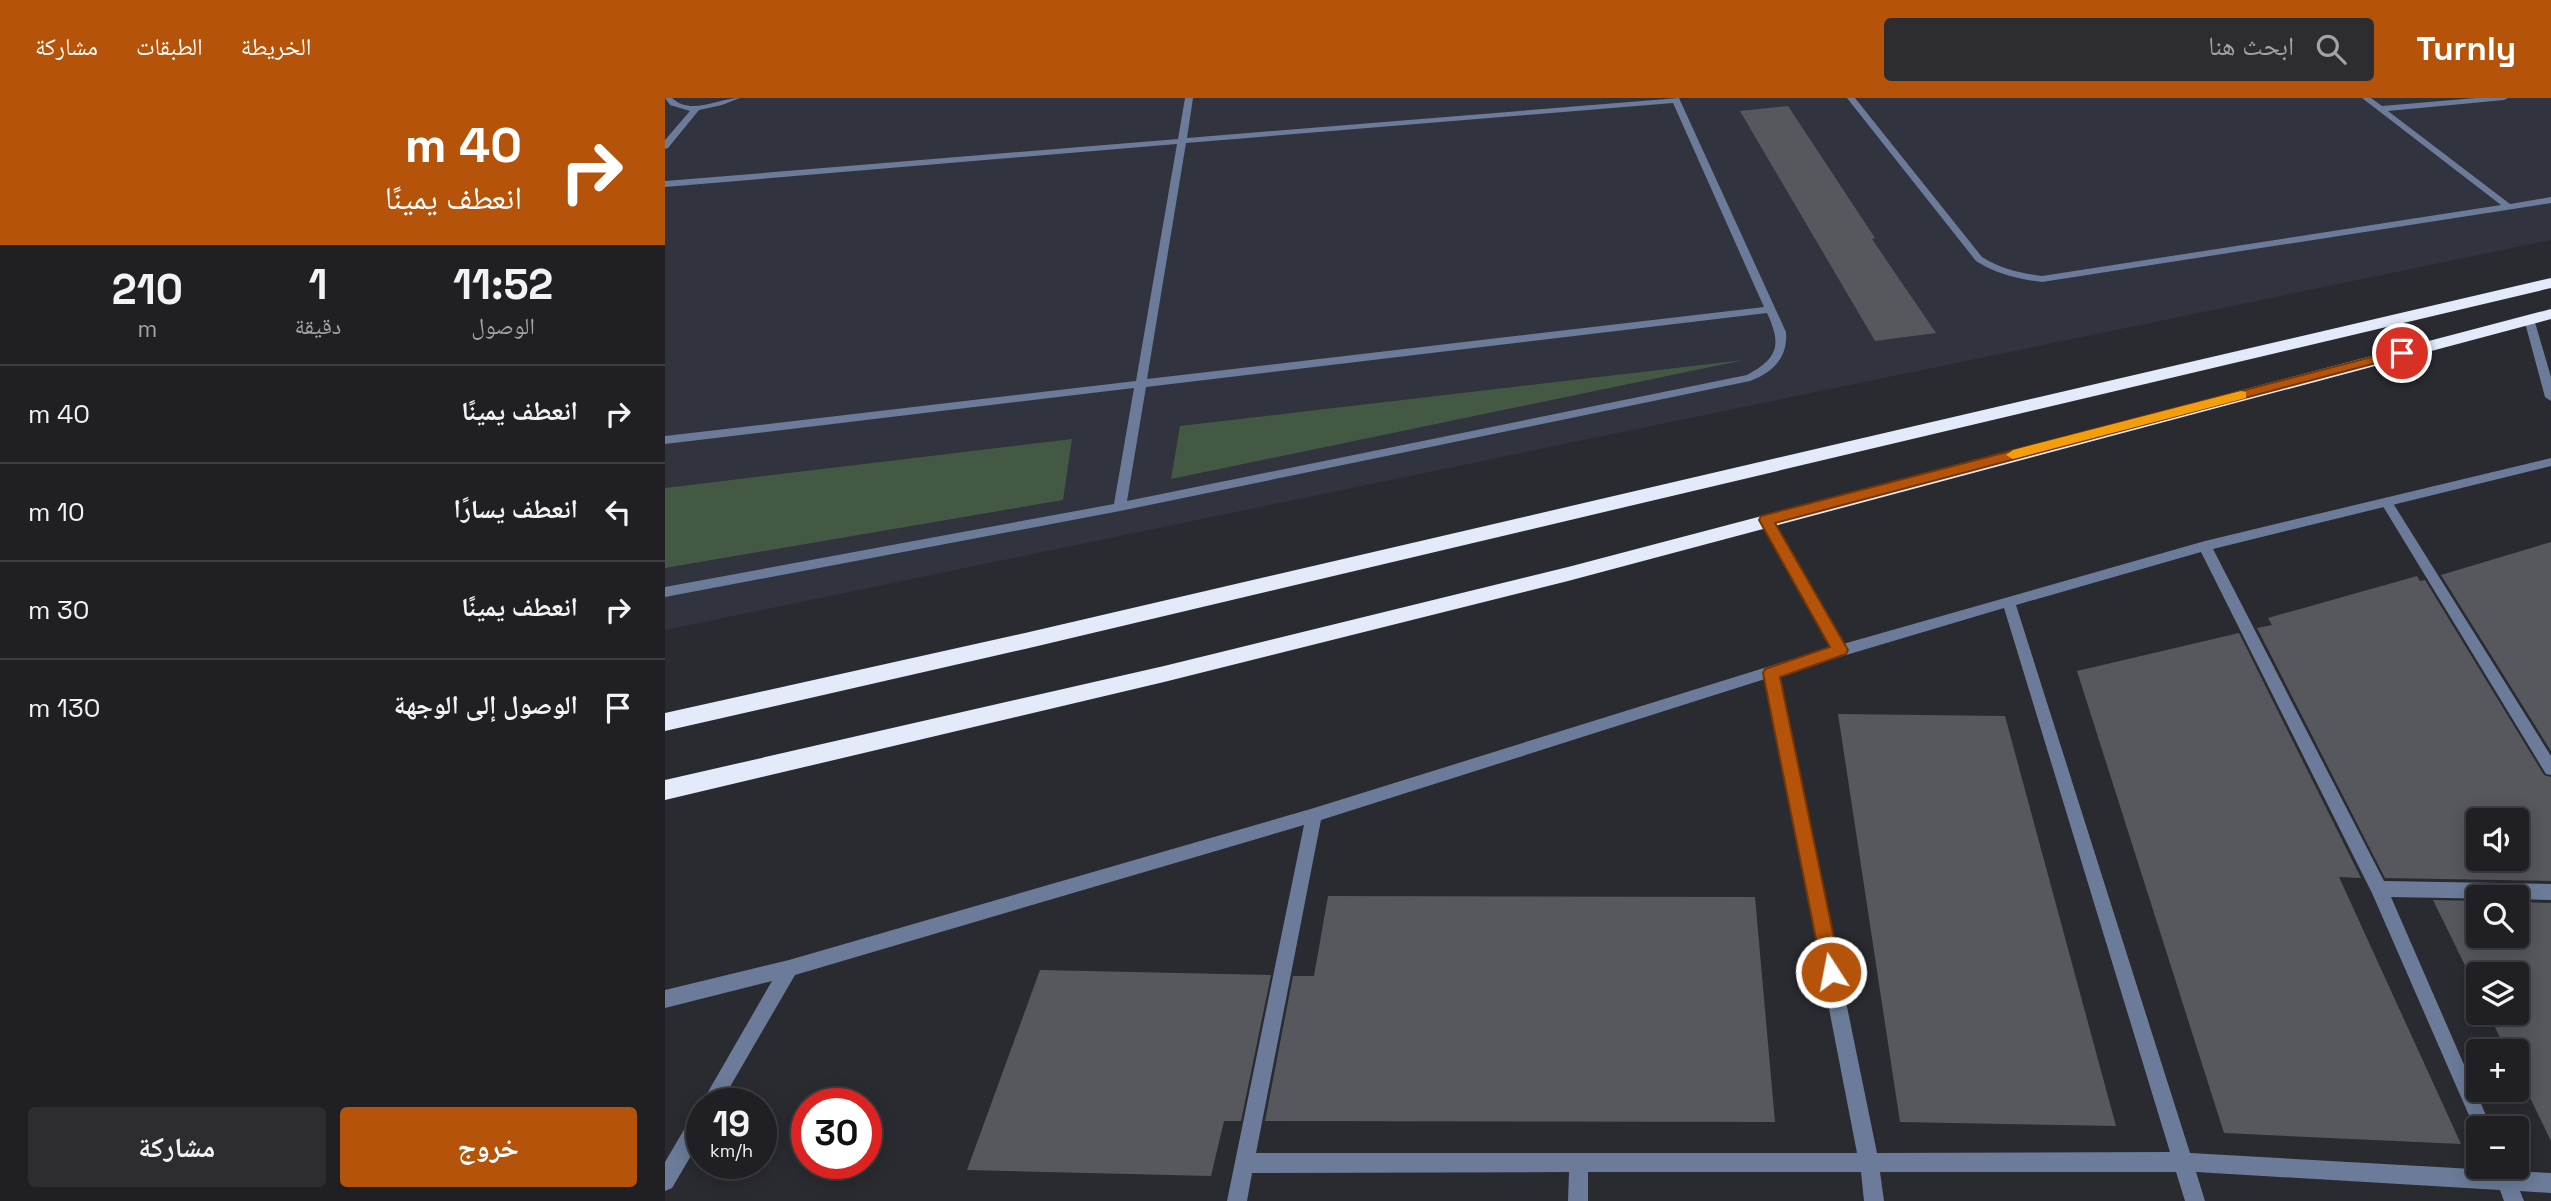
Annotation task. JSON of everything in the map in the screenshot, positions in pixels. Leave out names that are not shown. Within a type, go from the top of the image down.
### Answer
[{"type":"highway","points":[[665,722],[1039,638],[2551,283]]},
{"type":"highway","points":[[665,790],[1164,674],[1569,573],[2551,314]]},
{"type":"street","points":[[667,100],[697,107],[736,98]]},
{"type":"street","points":[[1120,507],[1188,98]]},
{"type":"street","points":[[1851,98],[1979,259],[1994,269],[2014,276],[2042,279],[2551,200]]},
{"type":"street","points":[[2366,98],[2509,206]]},
{"type":"street","points":[[2380,108],[2504,98]]},
{"type":"street","points":[[665,184],[1675,99],[1781,332],[1783,349],[1774,365],[1750,378],[1120,507],[665,592]]},
{"type":"street","points":[[665,146],[697,107]]},
{"type":"street","points":[[665,440],[1771,310]]},
{"type":"street","points":[[2529,319],[2551,397]]},
{"type":"street","points":[[665,999],[789,968],[1314,815],[1840,650],[2205,546],[2551,462]]},
{"type":"street","points":[[2387,503],[2551,769]]},
{"type":"street","points":[[1766,520],[1840,650]]},
{"type":"street","points":[[2205,546],[2378,890],[2477,1116]]},
{"type":"street","points":[[2009,603],[2195,1201]]},
{"type":"street","points":[[1771,673],[1869,1162],[1874,1201]]},
{"type":"street","points":[[1237,1201],[1314,815]]},
{"type":"street","points":[[2378,890],[2551,892]]},
{"type":"street","points":[[719,1088],[789,968]]},
{"type":"street","points":[[665,1181],[686,1145]]},
{"type":"street","points":[[1578,1201],[1579,1162]]},
{"type":"street","points":[[1245,1163],[2183,1162],[2506,1184],[2551,1183]]},
{"type":"shaded area","points":[[665,98],[2551,98],[2551,240],[665,630]]},
{"type":"green space","points":[[1744,360],[1171,479],[1180,426]]},
{"type":"green space","points":[[1072,439],[1063,500],[665,568],[665,488]]},
{"type":"building","points":[[1788,106],[1875,238],[1872,239],[1936,333],[1875,341],[1740,111]]},
{"type":"building","points":[[2551,542],[2551,751],[2441,575]]},
{"type":"building","points":[[2417,576],[2420,581],[2425,580],[2544,775],[2551,777],[2551,881],[2385,878],[2257,628],[2272,625],[2268,618]]},
{"type":"building","points":[[2239,633],[2361,878],[2339,877],[2461,1144],[2224,1133],[2077,671]]},
{"type":"building","points":[[1838,714],[2005,716],[2116,1126],[1900,1122]]},
{"type":"building","points":[[1328,896],[1755,897],[1775,1122],[1265,1121],[1293,976],[1314,976]]},
{"type":"building","points":[[2433,900],[2466,901],[2466,948],[2529,948],[2529,902],[2551,903],[2551,1141],[2529,1096],[2529,1039],[2501,1039],[2494,1025],[2529,1025],[2529,962],[2466,962],[2466,967]]},
{"type":"building","points":[[1040,970],[1271,975],[1241,1121],[1224,1121],[1211,1176],[967,1170]]},
{"type":"slow traffic","points":[[2013,455],[2241,395]]},
{"type":"route","points":[[1831,972],[1771,673],[1840,650],[1766,520],[2402,353]]}]
